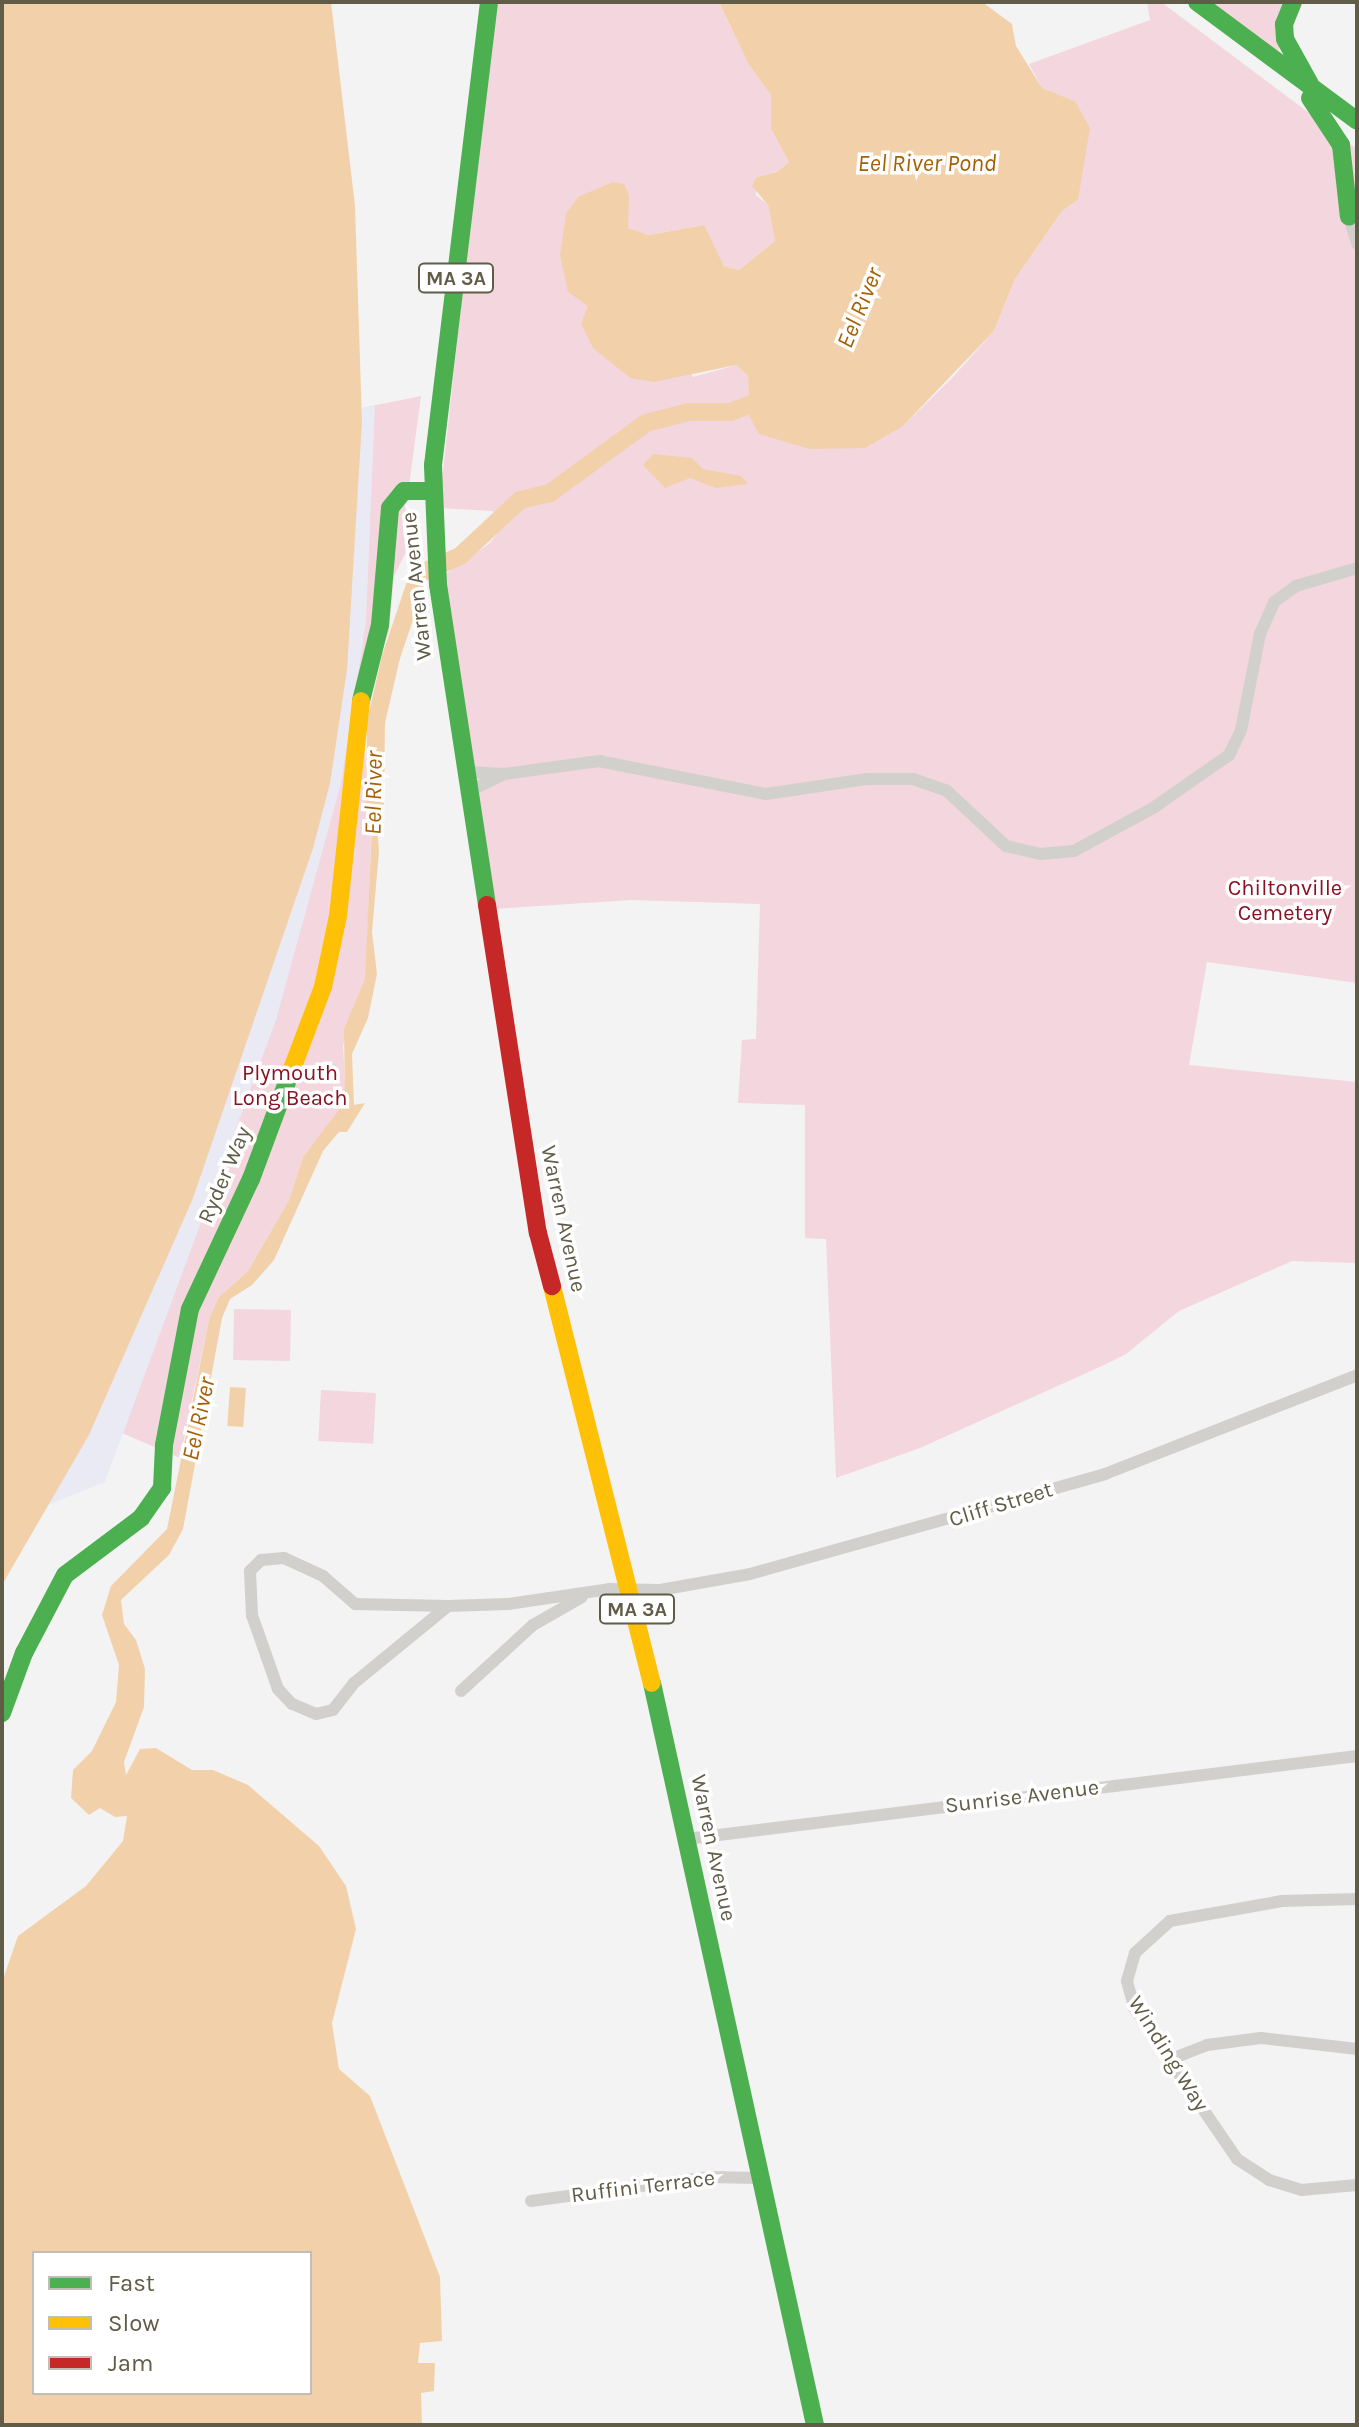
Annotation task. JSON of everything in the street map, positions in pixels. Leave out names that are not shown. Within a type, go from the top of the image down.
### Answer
[{"type":"main road","name":"Warren Avenue","points":[[489,2],[432,491],[438,585],[537,1227],[632,1588],[757,2178],[815,2425]]},
{"type":"main road","points":[[1197,2],[1295,80],[1357,121]]},
{"type":"main road","points":[[1293,2],[1284,24],[1287,47],[1322,98]]},
{"type":"main road","points":[[1295,80],[1339,140],[1349,217]]},
{"type":"main road","points":[[1349,217],[1357,190]]},
{"type":"main road","name":"Ryder Way","points":[[2,1713],[24,1653],[65,1575],[141,1518],[162,1488],[164,1445],[190,1309],[246,1190],[323,987],[340,901],[361,698],[380,625],[390,508],[404,491],[432,491]]},
{"type":"street","points":[[1349,217],[1357,244]]},
{"type":"street","points":[[466,772],[504,774],[599,761],[766,794],[866,779],[913,779],[947,791],[1006,846],[1040,854],[1096,842],[1186,786],[1234,747],[1263,624],[1286,591],[1357,568]]},
{"type":"street","points":[[468,792],[504,774]]},
{"type":"street","name":"Cliff Street","points":[[448,1606],[321,1715],[292,1704],[275,1683],[252,1615],[249,1576],[261,1560],[284,1558],[323,1576],[355,1604],[448,1606],[709,1583],[932,1526],[1127,1467],[1357,1375]]},
{"type":"street","points":[[461,1691],[533,1625],[588,1593]]},
{"type":"street","name":"Sunrise Avenue","points":[[686,1839],[1357,1756]]},
{"type":"street","name":"Winding Way","points":[[1357,1899],[1267,1902],[1178,1919],[1155,1929],[1132,1959],[1127,1987],[1134,2008],[1231,2152],[1251,2170],[1301,2190],[1357,2185]]},
{"type":"street","points":[[1169,2060],[1207,2045],[1246,2039],[1292,2039],[1357,2049]]},
{"type":"street","name":"Ruffini Terrace","points":[[531,2201],[709,2177],[757,2178]]},
{"type":"green space","name":"Chiltonville Cemetery","points":[[494,2],[719,2],[749,65],[771,95],[771,129],[789,162],[777,172],[757,177],[756,195],[768,205],[775,241],[739,270],[724,266],[703,225],[649,235],[628,228],[628,195],[578,197],[693,377],[736,365],[748,376],[749,416],[903,426],[953,377],[994,331],[1015,279],[1062,211],[1078,200],[1075,101],[1042,88],[1029,64],[1150,20],[1147,2],[1161,2],[1357,149],[1357,983],[1207,962],[1189,1065],[1357,1082],[1357,1263],[1292,1261],[1179,1311],[1126,1354],[1102,1366],[920,1448],[836,1478],[826,1239],[805,1238],[805,1105],[738,1103],[742,1040],[756,1039],[760,904],[631,900],[494,909],[444,575],[490,543],[508,519],[492,511],[439,508]]},
{"type":"green space","points":[[1212,2],[1284,2],[1279,51],[1262,43]]},
{"type":"green space","name":"Plymouth Long Beach","points":[[421,396],[406,508],[412,540],[394,576],[389,631],[375,667],[363,738],[372,811],[366,979],[343,1045],[346,1102],[303,1157],[289,1200],[248,1271],[218,1298],[209,1320],[180,1458],[115,1430],[355,577],[362,408]]},
{"type":"green space","points":[[234,1309],[291,1310],[290,1361],[233,1360]]},
{"type":"green space","points":[[321,1390],[376,1393],[373,1444],[318,1441]]},
{"type":"sand","points":[[375,406],[366,622],[341,783],[276,1020],[105,1482],[43,1507],[89,1435],[193,1198],[313,848],[330,783],[347,669],[362,408]]},
{"type":"water","points":[[2,2],[331,2],[355,206],[362,422],[347,669],[330,783],[313,848],[193,1198],[89,1435],[2,1585]]},
{"type":"water","name":"Eel River Pond","points":[[719,2],[982,2],[1012,24],[1016,46],[1042,88],[1075,101],[1090,128],[1078,200],[1062,211],[1015,279],[994,331],[903,426],[865,448],[810,449],[759,434],[749,416],[748,376],[736,365],[654,382],[630,378],[593,348],[581,324],[588,306],[568,292],[560,255],[566,214],[578,197],[613,182],[624,184],[629,195],[628,228],[649,235],[704,225],[724,266],[739,270],[775,241],[768,205],[752,186],[757,177],[777,172],[789,162],[771,129],[771,95],[749,65]]},
{"type":"water","points":[[653,454],[692,458],[703,469],[741,476],[748,484],[716,488],[690,478],[665,488],[643,465]]},
{"type":"water","points":[[374,782],[379,851],[372,932],[377,974],[368,1018],[352,1054],[354,1105],[365,1103],[347,1132],[339,1132],[323,1151],[274,1260],[252,1285],[230,1299],[222,1318],[183,1529],[169,1555],[121,1600],[124,1624],[136,1640],[145,1669],[144,1707],[124,1762],[126,1775],[140,1749],[156,1748],[192,1770],[213,1770],[248,1785],[319,1846],[346,1886],[356,1929],[332,2023],[339,2069],[370,2096],[440,2277],[442,2341],[420,2343],[418,2363],[435,2363],[434,2391],[421,2393],[422,2425],[2,2425],[2,1982],[18,1936],[86,1886],[123,1841],[127,1816],[115,1817],[100,1808],[89,1815],[71,1798],[73,1770],[92,1751],[116,1702],[119,1665],[102,1615],[111,1586],[167,1529],[209,1320],[218,1298],[248,1271],[289,1200],[303,1157],[345,1102],[344,1029],[365,979]]},
{"type":"water","points":[[230,1387],[246,1388],[243,1427],[227,1426]]},
{"type":"waterway","name":"Eel River","points":[[375,804],[376,722],[391,657],[419,574],[460,556],[520,500],[550,493],[646,423],[689,412],[730,412],[771,397]]},
{"type":"traffic: fast","points":[[487,905],[438,585],[433,465],[489,2]]},
{"type":"traffic: fast","points":[[1197,2],[1357,121]]},
{"type":"traffic: fast","points":[[1293,2],[1284,24],[1285,39],[1310,84]]},
{"type":"traffic: fast","points":[[1310,98],[1341,145],[1349,217]]},
{"type":"traffic: fast","points":[[361,701],[380,625],[390,508],[404,491],[432,491]]},
{"type":"traffic: fast","points":[[2,1713],[24,1653],[65,1575],[141,1518],[162,1488],[164,1445],[190,1309],[251,1179],[292,1069]]},
{"type":"traffic: fast","points":[[652,1683],[815,2425]]},
{"type":"traffic: slow","points":[[292,1069],[323,987],[338,916],[361,701]]},
{"type":"traffic: slow","points":[[552,1286],[652,1683]]},
{"type":"traffic: jam","points":[[487,905],[538,1233],[552,1286]]}]
